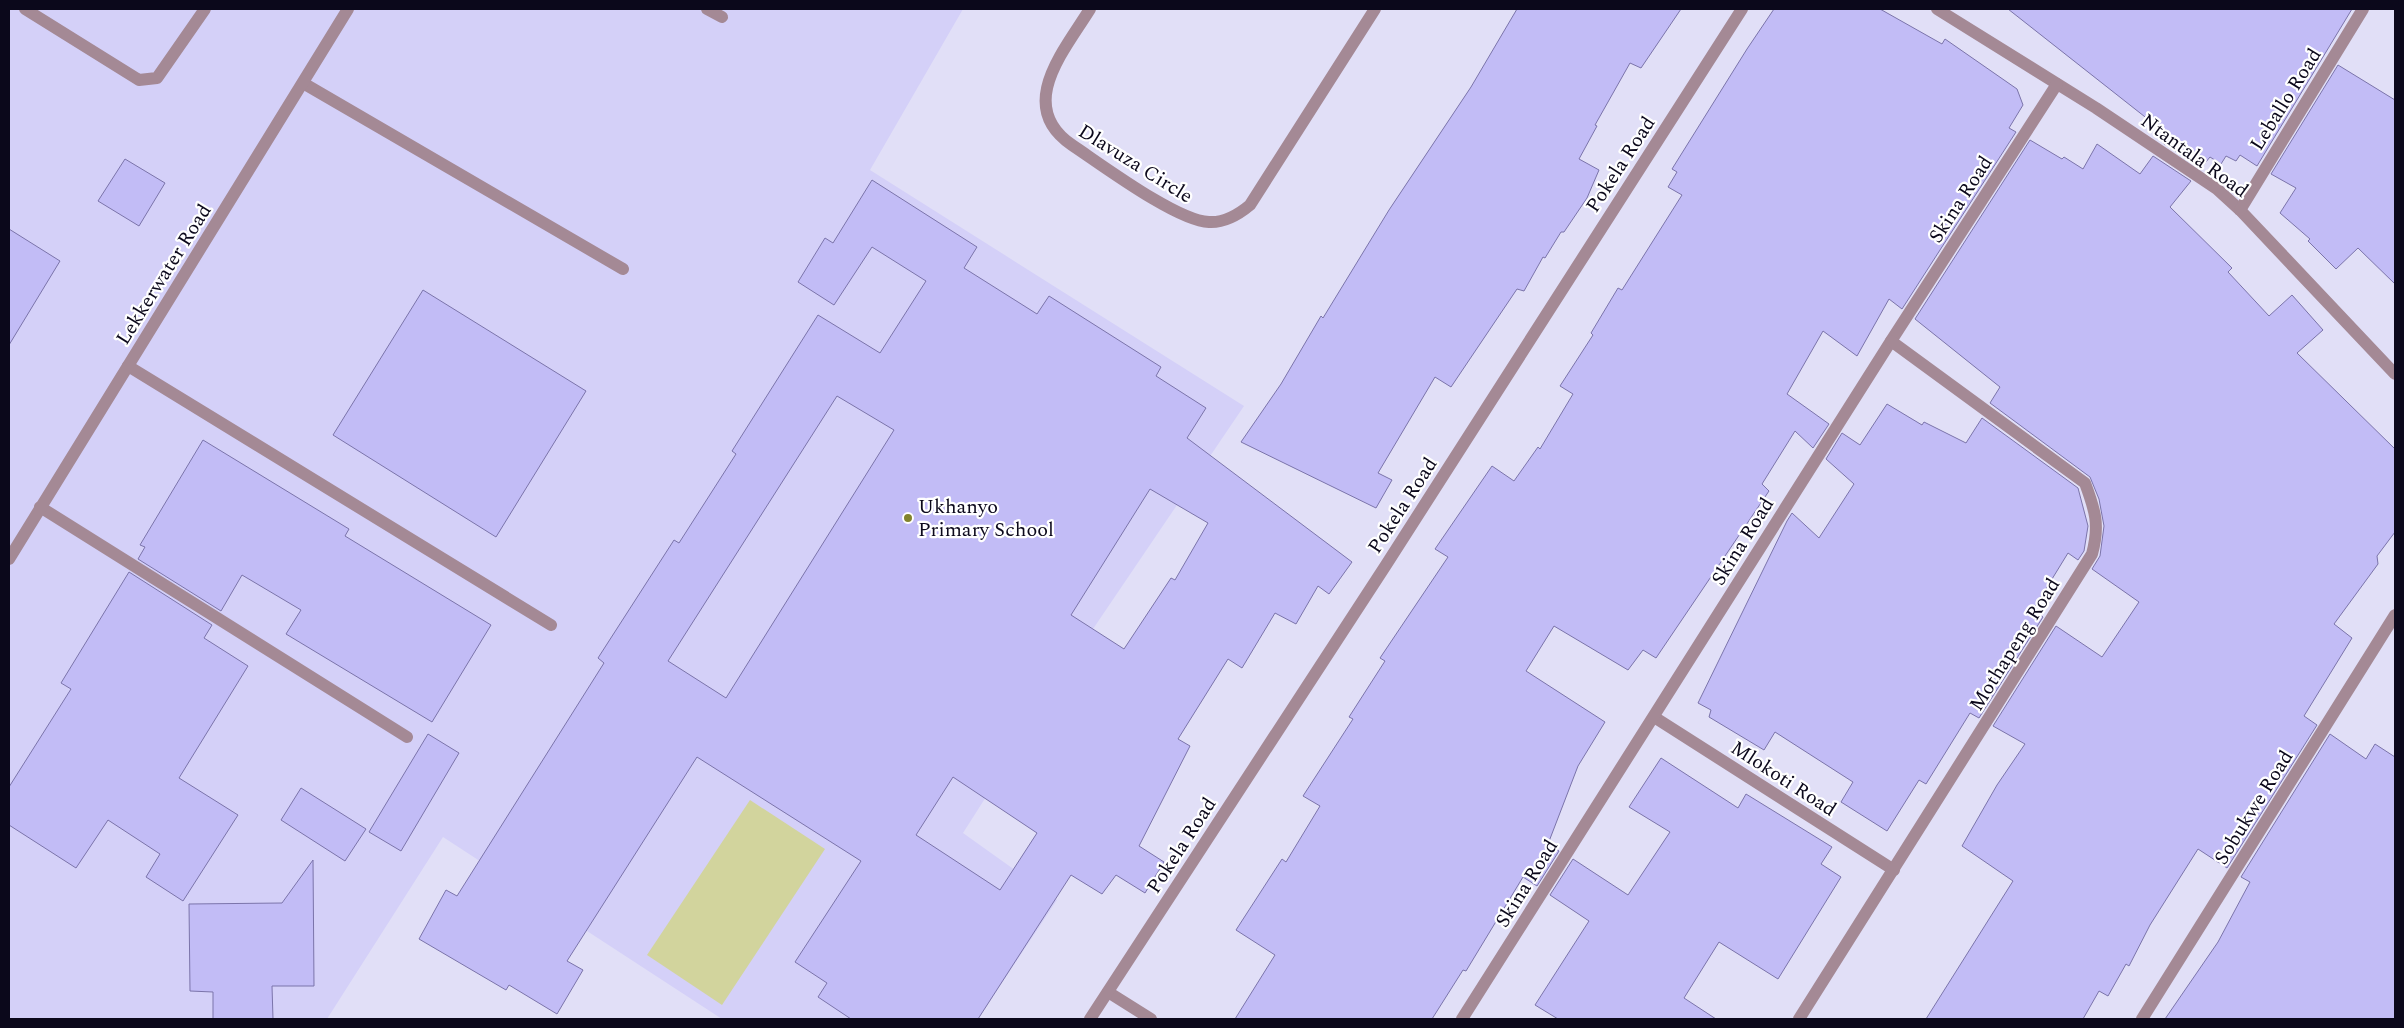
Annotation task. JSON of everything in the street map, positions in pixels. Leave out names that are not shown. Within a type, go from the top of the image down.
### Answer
[{"type":"street","points":[[25,9],[139,80],[156,78],[205,9]]},
{"type":"street","name":"Lekkerwater Road","points":[[9,559],[348,9]]},
{"type":"street","points":[[707,9],[722,17]]},
{"type":"street","name":"Dlavuza Circle","points":[[1090,9],[1048,78],[1045,102],[1052,126],[1059,137],[1174,211],[1194,220],[1208,222],[1223,221],[1237,215],[1250,205],[1375,9]]},
{"type":"street","name":"Pokela Road","points":[[1090,1019],[1380,573],[1742,9]]},
{"type":"street","name":"Ntantala Road","points":[[1937,9],[2057,84],[2217,190],[2240,210],[2395,374]]},
{"type":"street","name":"Leballo Road","points":[[2240,210],[2363,9]]},
{"type":"street","points":[[303,83],[624,269]]},
{"type":"street","name":"Skina Road","points":[[1462,1019],[1891,341],[2057,84]]},
{"type":"street","name":"Mothapeng Road","points":[[1799,1019],[2092,554],[2097,535],[2095,509],[2085,483],[1891,341]]},
{"type":"street","points":[[128,366],[551,625]]},
{"type":"street","points":[[40,507],[408,737]]},
{"type":"street","name":"Sobukwe Road","points":[[2142,1019],[2395,615]]},
{"type":"street","name":"Mlokoti Road","points":[[1654,717],[1894,870]]},
{"type":"street","points":[[1108,992],[1152,1019]]},
{"type":"shaded area","points":[[9,9],[963,9],[870,170],[1244,406],[1093,629],[963,833],[1057,900],[978,1019],[722,1019],[443,837],[327,1019],[9,1019]]},
{"type":"green space","points":[[750,800],[825,849],[722,1005],[647,955]]},
{"type":"building","points":[[1517,9],[1681,9],[1641,68],[1630,63],[1595,125],[1597,126],[1579,159],[1599,170],[1587,198],[1564,232],[1561,232],[1545,258],[1543,257],[1524,291],[1517,289],[1451,387],[1435,377],[1378,473],[1392,480],[1376,508],[1241,442],[1281,384],[1321,316],[1323,318],[1389,210],[1471,87]]},
{"type":"building","points":[[1774,9],[1880,9],[1942,44],[1945,39],[2017,89],[2023,105],[2009,128],[2016,132],[1902,309],[1889,299],[1857,356],[1823,331],[1787,394],[1829,424],[1813,448],[1795,431],[1762,484],[1769,491],[1656,658],[1643,650],[1628,670],[1554,626],[1526,671],[1605,722],[1578,766],[1548,844],[1559,851],[1537,886],[1523,877],[1466,971],[1463,970],[1432,1019],[1235,1019],[1275,955],[1236,930],[1282,859],[1286,862],[1320,806],[1303,796],[1353,719],[1349,717],[1385,661],[1380,658],[1448,557],[1435,549],[1492,466],[1514,481],[1538,447],[1540,449],[1573,394],[1560,386],[1593,335],[1591,333],[1618,288],[1622,290],[1682,195],[1668,187],[1677,172],[1672,169]]},
{"type":"building","points":[[2008,9],[2352,9],[2257,166],[2240,155],[2236,161],[2226,156],[2221,164],[2210,157],[2201,168],[2163,143],[2168,135]]},
{"type":"building","points":[[2338,65],[2395,100],[2395,284],[2358,248],[2336,269],[2308,241],[2310,239],[2280,213],[2296,188],[2271,174]]},
{"type":"building","points":[[2030,140],[2083,169],[2097,144],[2140,174],[2153,156],[2191,181],[2170,207],[2232,268],[2228,272],[2269,316],[2292,295],[2323,330],[2297,353],[2395,449],[2395,532],[2377,556],[2378,564],[2334,624],[2352,638],[2304,716],[2317,725],[2227,868],[2198,849],[2150,925],[2129,966],[2126,964],[2108,996],[2099,991],[2083,1019],[1926,1019],[2013,881],[1962,846],[1997,785],[2025,744],[1993,726],[2056,626],[2102,657],[2139,602],[2092,569],[2100,556],[2104,526],[2099,499],[2090,477],[1990,403],[2000,387],[1915,319]]},
{"type":"building","points":[[125,159],[165,183],[139,226],[98,201]]},
{"type":"building","name":"Ukhanyo Primary School","points":[[872,180],[977,247],[964,268],[1037,314],[1049,296],[1161,367],[1156,376],[1206,408],[1187,438],[1352,562],[1329,594],[1318,586],[1296,624],[1275,613],[1242,668],[1228,659],[1178,739],[1190,746],[1139,846],[1164,862],[1145,893],[1116,875],[1102,894],[1071,875],[978,1019],[851,1019],[818,997],[827,983],[795,962],[861,861],[697,757],[567,961],[583,970],[557,1014],[509,985],[506,990],[419,939],[446,890],[457,896],[604,663],[598,658],[674,540],[679,543],[736,454],[732,451],[818,315],[880,353],[926,281],[872,247],[834,305],[798,282],[825,238],[833,243]],"holes":[[[837,396],[894,430],[726,698],[668,661]],[[1150,489],[1208,523],[1175,580],[1171,578],[1124,649],[1071,615]],[[953,777],[1037,833],[1000,890],[916,835]]]},
{"type":"building","points":[[9,229],[60,261],[9,345]]},
{"type":"building","points":[[423,290],[586,391],[496,537],[333,435]]},
{"type":"building","points":[[1887,404],[1922,425],[1924,422],[1966,443],[1982,418],[2078,488],[2088,526],[2084,551],[2078,560],[2068,553],[2033,610],[2043,617],[1979,718],[1970,713],[1926,784],[1919,780],[1887,831],[1841,802],[1853,782],[1775,732],[1764,750],[1709,717],[1711,710],[1698,703],[1792,513],[1819,538],[1854,484],[1826,459],[1842,433],[1860,445]]},
{"type":"building","points":[[203,440],[349,529],[345,536],[491,625],[432,722],[286,634],[301,610],[242,575],[221,611],[138,559],[145,547],[140,545]]},
{"type":"building","points":[[129,572],[212,625],[204,638],[248,666],[179,778],[238,815],[183,901],[146,877],[160,854],[108,820],[76,868],[9,825],[9,787],[71,689],[61,683]]},
{"type":"building","points":[[428,734],[459,753],[401,851],[369,832]]},
{"type":"building","points":[[2330,734],[2366,759],[2375,744],[2395,757],[2395,1019],[2165,1019],[2218,942],[2250,882],[2241,877]]},
{"type":"building","points":[[1661,758],[1738,808],[1746,794],[1832,847],[1821,864],[1841,877],[1778,979],[1719,942],[1684,998],[1716,1019],[1558,1019],[1535,1005],[1589,921],[1550,895],[1573,859],[1628,895],[1670,832],[1629,807]]},
{"type":"building","points":[[301,788],[366,829],[345,861],[281,820]]},
{"type":"building","points":[[313,860],[314,986],[272,986],[273,1019],[213,1019],[213,992],[190,991],[189,904],[282,903]]},
{"type":"place","name":"Ukhanyo Primary School","points":[[908,518]]}]
